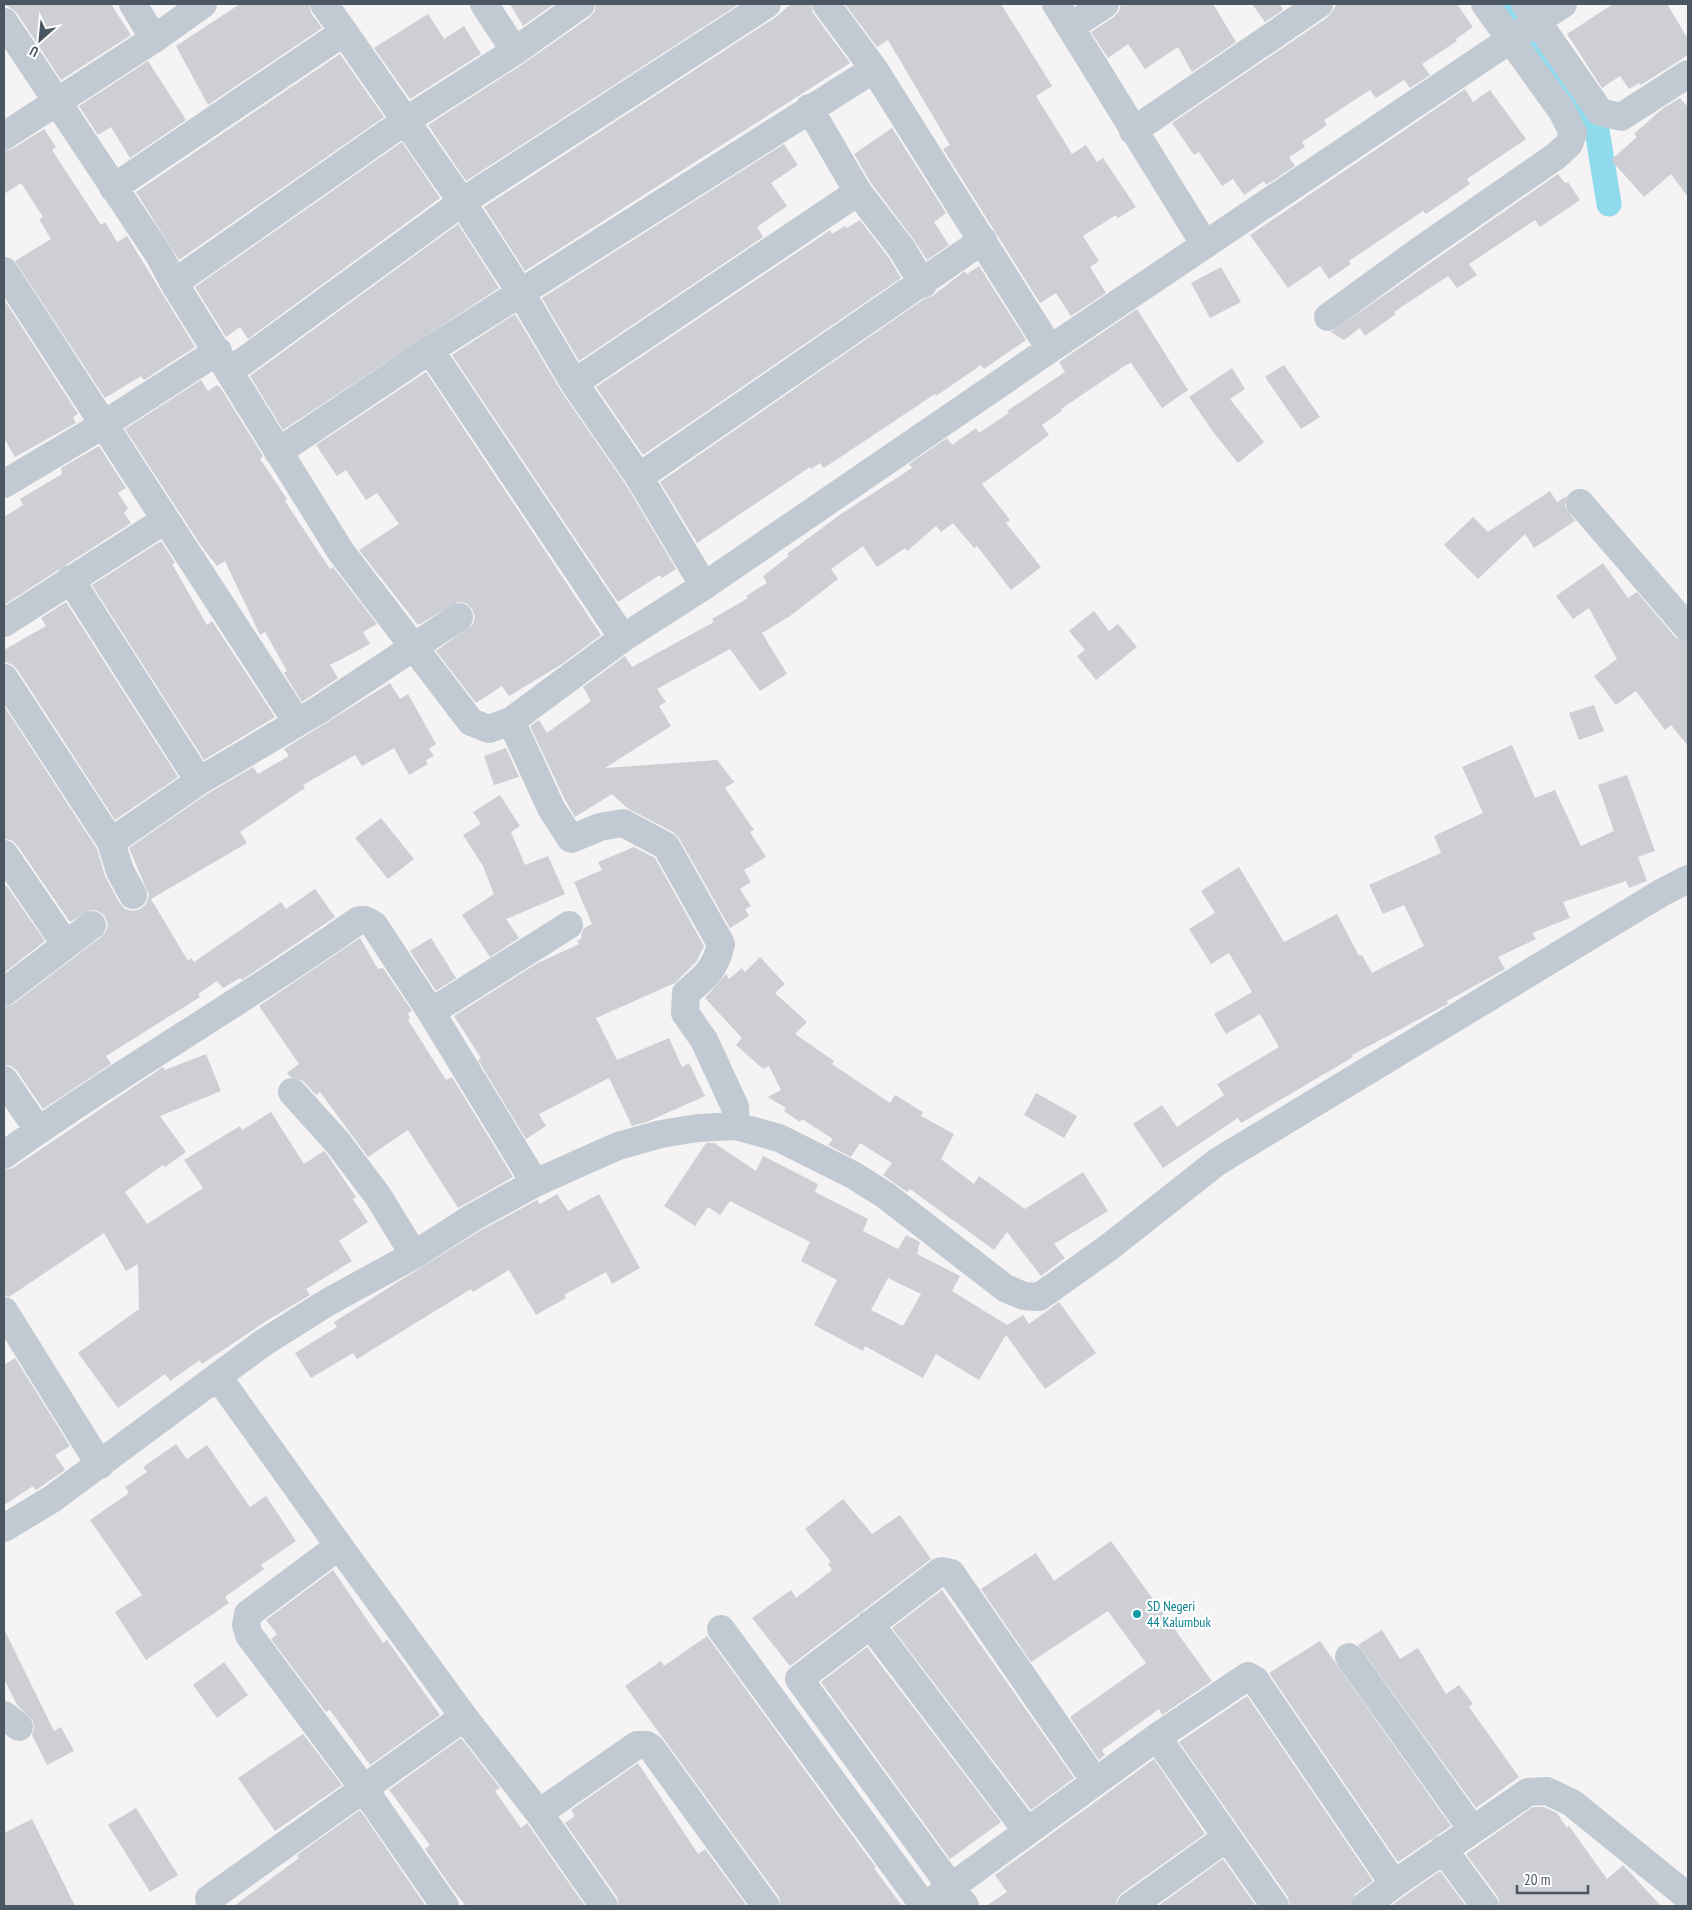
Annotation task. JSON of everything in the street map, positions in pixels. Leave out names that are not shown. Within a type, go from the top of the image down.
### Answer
[{"type":"street","points":[[133,4],[154,39]]},
{"type":"street","points":[[4,136],[154,39],[203,4]]},
{"type":"street","points":[[324,4],[462,202],[521,293],[574,383],[639,477],[704,586]]},
{"type":"street","points":[[484,4],[515,51]]},
{"type":"street","points":[[174,283],[405,121],[515,51],[581,4]]},
{"type":"street","points":[[7,475],[224,361],[462,202],[767,4]]},
{"type":"street","points":[[826,4],[874,69],[1050,348]]},
{"type":"street","points":[[1056,4],[1205,245]]},
{"type":"street","points":[[1070,27],[1105,4]]},
{"type":"street","points":[[1133,131],[1320,4]]},
{"type":"street","points":[[1485,4],[1523,25],[1600,112],[1621,117],[1688,74]]},
{"type":"street","points":[[4,22],[159,255],[174,283],[224,361],[278,452],[342,552],[471,722],[489,729],[510,721],[623,638],[704,586],[1050,348],[1205,245],[1523,25],[1563,4]]},
{"type":"street","points":[[1328,316],[1542,166],[1569,144],[1573,133],[1523,25]]},
{"type":"street","points":[[113,188],[344,32]]},
{"type":"street","points":[[278,452],[430,350],[874,69]]},
{"type":"street","points":[[810,108],[858,192],[902,249],[922,284]]},
{"type":"street","points":[[574,383],[858,192]]},
{"type":"street","points":[[639,477],[922,284],[983,240]]},
{"type":"street","points":[[4,271],[297,722]]},
{"type":"street","points":[[430,350],[623,638]]},
{"type":"street","points":[[1580,503],[1688,628]]},
{"type":"street","points":[[4,622],[165,520]]},
{"type":"street","points":[[70,579],[199,781]]},
{"type":"street","points":[[111,842],[199,781],[297,722],[414,648],[459,617]]},
{"type":"street","points":[[4,678],[111,842],[120,871],[133,895]]},
{"type":"street","points":[[510,721],[551,808],[572,839],[600,828],[623,823],[666,846],[721,944],[717,962],[709,974],[686,993],[685,1013],[704,1040],[736,1107],[736,1126]]},
{"type":"street","points":[[4,854],[66,945]]},
{"type":"street","points":[[4,1528],[52,1499],[100,1465],[263,1343],[328,1302],[414,1255],[470,1219],[535,1184],[618,1146],[698,1128],[736,1126],[779,1138],[853,1175],[885,1195],[1005,1288],[1024,1296],[1039,1296],[1108,1248],[1217,1162],[1661,893],[1688,879]]},
{"type":"street","points":[[4,1155],[38,1130],[303,959],[359,920],[365,920],[374,926],[431,1012],[535,1184]]},
{"type":"street","points":[[4,992],[92,925]]},
{"type":"street","points":[[431,1012],[569,925]]},
{"type":"street","points":[[4,1080],[38,1130]]},
{"type":"street","points":[[292,1092],[338,1143],[378,1196],[414,1255]]},
{"type":"street","points":[[4,1311],[13,1347],[100,1465]]},
{"type":"street","points":[[218,1377],[464,1717],[539,1813],[604,1906]]},
{"type":"street","points":[[339,1546],[255,1607],[248,1614],[246,1625],[249,1635],[364,1789],[445,1906]]},
{"type":"street","points":[[958,1896],[799,1679],[941,1571],[951,1573],[1095,1782]]},
{"type":"street","points":[[870,1624],[1027,1831]]},
{"type":"street","points":[[721,1629],[924,1906],[958,1896],[1027,1831],[1157,1737],[1245,1678],[1252,1677],[1394,1884]]},
{"type":"street","points":[[1348,1657],[1472,1829]]},
{"type":"street","points":[[209,1899],[464,1717]]},
{"type":"street","points":[[1157,1737],[1275,1906]]},
{"type":"street","points":[[539,1813],[637,1745],[647,1745],[766,1906]]},
{"type":"street","points":[[1365,1906],[1443,1849],[1528,1792],[1547,1791],[1572,1803],[1688,1897],[1676,1906]]},
{"type":"street","points":[[1131,1906],[1226,1838]]},
{"type":"street","points":[[1443,1849],[1485,1906]]},
{"type":"building","points":[[5,4],[111,4],[131,35],[61,80],[17,13]]},
{"type":"building","points":[[240,4],[309,4],[311,13],[322,28],[208,105],[176,46]]},
{"type":"building","points":[[510,4],[554,4],[523,26]]},
{"type":"building","points":[[596,4],[739,4],[466,181],[428,125],[523,64],[590,17],[595,11]]},
{"type":"building","points":[[791,4],[811,4],[813,13],[850,63],[525,271],[484,207],[776,17]]},
{"type":"building","points":[[845,4],[1001,4],[1052,86],[1036,96],[1072,154],[1086,145],[1097,162],[1103,158],[1136,207],[1118,218],[1116,215],[1083,236],[1099,261],[1090,267],[1106,293],[1071,316],[1056,293],[1040,303],[943,149],[950,145],[888,40],[877,47]]},
{"type":"building","points":[[1121,4],[1213,4],[1236,42],[1192,72],[1178,47],[1145,69],[1128,44],[1108,58],[1091,32],[1114,17],[1119,11]]},
{"type":"building","points":[[1252,4],[1280,4],[1283,10],[1265,22]]},
{"type":"building","points":[[1337,4],[1457,4],[1473,27],[1456,39],[1457,41],[1422,64],[1430,75],[1410,88],[1404,80],[1376,98],[1370,90],[1324,120],[1327,125],[1302,142],[1305,147],[1289,157],[1295,166],[1266,185],[1264,181],[1244,195],[1233,179],[1222,186],[1199,152],[1194,155],[1172,123],[1328,17]]},
{"type":"building","points":[[1613,4],[1667,4],[1688,39],[1688,55],[1641,85],[1639,83],[1629,89],[1620,76],[1602,88],[1567,34]]},
{"type":"building","points":[[428,14],[444,39],[464,26],[481,54],[410,99],[374,48]]},
{"type":"building","points":[[340,54],[384,117],[179,260],[136,192]]},
{"type":"building","points":[[148,61],[186,120],[130,158],[111,127],[98,135],[79,106]]},
{"type":"building","points":[[1465,89],[1473,102],[1490,90],[1526,139],[1467,179],[1470,184],[1426,214],[1423,211],[1349,261],[1351,264],[1329,279],[1320,266],[1288,288],[1250,235]]},
{"type":"building","points":[[1680,98],[1688,107],[1688,197],[1671,174],[1644,197],[1611,160],[1637,137],[1634,134],[1662,109]]},
{"type":"building","points":[[892,128],[946,213],[934,222],[949,245],[927,260],[871,183],[854,154]]},
{"type":"building","points":[[44,129],[56,147],[52,150],[101,225],[105,222],[117,242],[127,236],[195,347],[144,380],[141,376],[105,398],[15,261],[51,239],[39,219],[43,217],[21,183],[4,194],[4,151],[12,149]]},
{"type":"building","points":[[402,142],[440,198],[248,339],[240,327],[226,337],[195,287]]},
{"type":"building","points":[[784,144],[798,165],[771,183],[787,206],[757,227],[763,237],[579,361],[542,298]]},
{"type":"building","points":[[1558,174],[1565,183],[1568,182],[1580,200],[1540,227],[1535,220],[1469,264],[1477,275],[1457,288],[1448,276],[1394,312],[1396,314],[1365,336],[1360,328],[1344,340],[1331,332]]},
{"type":"building","points":[[860,220],[889,258],[901,278],[643,455],[596,387],[830,230],[832,234]]},
{"type":"building","points":[[458,224],[499,288],[283,430],[250,376]]},
{"type":"building","points":[[979,266],[1026,340],[984,369],[981,365],[936,396],[935,394],[824,468],[820,463],[811,469],[810,467],[697,543],[660,482],[924,299],[931,297],[965,271],[967,274]]},
{"type":"building","points":[[1221,267],[1241,302],[1210,318],[1191,283]]},
{"type":"building","points":[[5,301],[78,414],[73,417],[76,423],[15,457],[4,438]]},
{"type":"building","points":[[1137,309],[1188,390],[1162,408],[1131,363],[1126,365],[1061,409],[1062,411],[1042,425],[1049,435],[982,484],[1010,520],[1006,523],[1041,567],[1011,590],[977,546],[974,548],[953,523],[941,532],[936,526],[907,551],[905,548],[877,567],[863,546],[831,569],[838,579],[790,616],[762,633],[787,674],[760,691],[730,649],[657,689],[666,702],[659,706],[671,726],[605,768],[717,760],[734,782],[725,788],[754,830],[750,832],[766,857],[744,870],[751,882],[740,889],[751,906],[745,909],[749,916],[730,928],[679,838],[673,832],[627,808],[612,794],[575,817],[530,726],[539,720],[547,733],[591,701],[583,687],[625,656],[632,667],[714,622],[712,619],[748,598],[746,596],[767,583],[763,576],[789,556],[787,554],[841,514],[912,468],[909,464],[947,438],[952,445],[976,428],[979,433],[1009,413],[1007,411],[1065,372],[1059,362]]},
{"type":"building","points":[[515,314],[561,391],[626,485],[676,569],[662,578],[660,575],[618,602],[452,355]]},
{"type":"building","points":[[1284,365],[1320,417],[1301,429],[1265,377]]},
{"type":"building","points":[[1232,368],[1245,389],[1230,399],[1264,442],[1238,463],[1189,397]]},
{"type":"building","points":[[426,372],[601,635],[562,664],[509,696],[502,686],[476,703],[436,651],[473,624],[475,617],[472,609],[466,603],[458,602],[418,625],[359,550],[399,524],[377,493],[366,500],[346,470],[337,476],[316,445]]},
{"type":"building","points":[[201,380],[208,391],[217,385],[220,387],[263,456],[260,459],[287,499],[285,501],[330,569],[333,567],[377,624],[363,632],[370,644],[330,665],[338,678],[302,702],[284,673],[287,671],[265,632],[260,635],[225,561],[217,566],[202,547],[125,429]]},
{"type":"building","points":[[99,446],[126,488],[118,493],[128,508],[124,513],[131,523],[4,605],[4,517],[23,505],[20,499],[62,474],[61,468]]},
{"type":"building","points":[[1550,491],[1557,502],[1567,496],[1565,506],[1575,521],[1534,548],[1525,534],[1478,579],[1444,545],[1473,517],[1488,532]]},
{"type":"building","points":[[161,541],[175,563],[172,564],[207,625],[212,621],[275,717],[204,760],[92,585]]},
{"type":"building","points":[[1603,563],[1628,598],[1637,592],[1676,638],[1688,643],[1688,746],[1671,725],[1665,730],[1636,691],[1616,705],[1594,676],[1617,659],[1589,608],[1573,619],[1556,596]]},
{"type":"building","points":[[66,602],[178,777],[115,820],[17,669],[11,664],[4,662],[4,650],[46,626],[41,618]]},
{"type":"building","points":[[1094,611],[1109,631],[1118,624],[1137,647],[1096,680],[1077,656],[1085,650],[1069,631]]},
{"type":"building","points":[[390,683],[400,699],[408,694],[436,744],[429,749],[434,756],[426,760],[428,764],[409,775],[394,748],[362,766],[355,755],[303,785],[305,788],[240,832],[247,843],[151,899],[188,961],[191,958],[194,962],[281,902],[286,909],[315,889],[335,917],[242,980],[240,978],[223,988],[217,981],[198,994],[200,997],[106,1056],[111,1064],[43,1109],[17,1071],[11,1066],[4,1065],[4,1007],[13,1004],[101,937],[106,931],[108,924],[104,915],[98,911],[91,910],[70,922],[17,845],[11,840],[4,839],[4,706],[97,849],[105,876],[119,902],[125,909],[133,911],[140,909],[146,904],[149,895],[129,848],[207,794],[253,767],[258,774],[289,756],[284,749]]},
{"type":"building","points":[[1594,705],[1604,731],[1579,740],[1569,713]]},
{"type":"building","points":[[1512,745],[1535,798],[1555,790],[1581,846],[1614,831],[1598,785],[1627,775],[1655,851],[1638,857],[1647,881],[1629,888],[1626,881],[1563,902],[1570,918],[1532,933],[1536,939],[1498,957],[1505,969],[1447,1001],[1448,1004],[1352,1055],[1353,1057],[1241,1123],[1238,1118],[1163,1168],[1133,1124],[1162,1105],[1177,1127],[1224,1095],[1217,1084],[1279,1047],[1260,1014],[1226,1034],[1214,1014],[1252,992],[1229,953],[1211,964],[1189,929],[1215,913],[1201,891],[1239,867],[1284,942],[1337,914],[1359,956],[1362,955],[1372,973],[1424,946],[1404,905],[1383,914],[1369,885],[1441,853],[1434,836],[1483,813],[1462,767]]},
{"type":"building","points":[[506,748],[519,777],[494,785],[484,756]]},
{"type":"building","points":[[500,795],[520,826],[511,832],[525,865],[548,856],[565,894],[506,919],[519,938],[490,957],[462,915],[494,894],[483,866],[463,835],[481,824],[473,812]]},
{"type":"building","points":[[381,818],[414,859],[388,879],[355,838]]},
{"type":"building","points":[[634,847],[655,858],[704,946],[696,962],[675,983],[596,1018],[617,1060],[669,1038],[682,1067],[689,1063],[705,1096],[649,1121],[632,1126],[609,1078],[539,1114],[546,1126],[526,1139],[478,1060],[481,1058],[454,1016],[536,964],[579,944],[577,941],[582,938],[581,935],[584,928],[592,924],[574,882],[602,870],[598,862]]},
{"type":"building","points":[[6,885],[45,941],[4,973],[4,887]]},
{"type":"building","points":[[360,938],[378,969],[383,968],[412,1011],[408,1013],[410,1018],[408,1020],[446,1080],[452,1077],[513,1177],[458,1208],[408,1130],[368,1157],[320,1092],[316,1095],[303,1081],[291,1077],[287,1073],[299,1064],[259,1006]]},
{"type":"building","points":[[431,938],[456,978],[436,991],[410,951]]},
{"type":"building","points":[[760,957],[785,984],[775,993],[807,1022],[795,1034],[834,1061],[832,1064],[890,1103],[895,1095],[923,1112],[921,1116],[954,1134],[941,1159],[974,1184],[979,1176],[1025,1209],[1083,1172],[1108,1211],[1054,1244],[1065,1258],[1041,1276],[1007,1232],[994,1250],[910,1189],[907,1192],[883,1175],[892,1163],[860,1143],[851,1157],[828,1145],[833,1139],[802,1119],[800,1122],[784,1111],[786,1108],[768,1097],[781,1090],[769,1066],[763,1069],[736,1045],[742,1038],[705,998],[726,974],[729,979],[742,968],[745,972]]},
{"type":"building","points":[[206,1054],[221,1091],[160,1116],[186,1152],[165,1167],[163,1165],[125,1192],[147,1224],[203,1188],[184,1160],[240,1126],[242,1130],[271,1112],[304,1164],[324,1151],[326,1153],[356,1197],[353,1199],[368,1222],[339,1241],[352,1261],[306,1289],[310,1295],[268,1320],[202,1364],[200,1360],[170,1381],[165,1374],[118,1408],[78,1353],[139,1309],[138,1264],[126,1271],[104,1233],[9,1297],[4,1295],[4,1170],[13,1168],[163,1067],[165,1070]]},
{"type":"building","points":[[1036,1093],[1077,1116],[1064,1138],[1024,1115]]},
{"type":"building","points":[[706,1143],[714,1143],[756,1171],[763,1156],[818,1184],[815,1192],[868,1219],[863,1231],[898,1249],[906,1235],[920,1242],[917,1254],[960,1276],[952,1291],[1007,1325],[1023,1315],[1029,1324],[1059,1302],[1096,1353],[1045,1389],[1006,1335],[979,1380],[936,1354],[923,1378],[865,1346],[863,1351],[814,1325],[837,1280],[801,1261],[810,1242],[730,1201],[720,1215],[708,1207],[695,1226],[664,1206]],"holes":[[[888,1278],[921,1294],[903,1326],[871,1310]]]},
{"type":"building","points":[[557,1194],[568,1211],[599,1194],[640,1268],[612,1284],[606,1272],[564,1295],[566,1298],[536,1315],[509,1270],[473,1292],[471,1289],[357,1359],[353,1353],[311,1378],[295,1353],[337,1327],[334,1322],[478,1232],[537,1200],[540,1204]]},
{"type":"building","points":[[15,1358],[70,1446],[55,1455],[65,1470],[36,1490],[33,1486],[4,1505],[4,1365]]},
{"type":"building","points":[[176,1444],[187,1459],[207,1445],[250,1507],[266,1496],[296,1541],[261,1565],[264,1569],[225,1597],[229,1603],[146,1660],[115,1612],[142,1595],[90,1520],[129,1493],[125,1487],[147,1472],[143,1467]]},
{"type":"building","points":[[843,1499],[872,1534],[900,1515],[931,1559],[790,1666],[752,1618],[791,1590],[796,1598],[832,1570],[828,1564],[831,1562],[805,1529]]},
{"type":"building","name":"SD Negeri 44 Kalumbuk","points":[[1111,1541],[1212,1681],[1162,1715],[1159,1709],[1102,1750],[1105,1755],[1099,1760],[1070,1717],[1146,1663],[1108,1611],[1031,1662],[981,1589],[1036,1553],[1054,1581]]},
{"type":"building","points":[[333,1570],[383,1643],[387,1640],[440,1715],[370,1765],[330,1710],[326,1712],[271,1639],[277,1634],[266,1620]]},
{"type":"building","points":[[942,1590],[1074,1778],[1031,1810],[892,1628]]},
{"type":"building","points":[[4,1629],[54,1731],[61,1727],[74,1751],[47,1765],[32,1735],[34,1729],[33,1721],[17,1705],[4,1679]]},
{"type":"building","points":[[1382,1630],[1400,1659],[1418,1648],[1446,1694],[1459,1685],[1473,1704],[1469,1707],[1519,1777],[1476,1808],[1358,1645]]},
{"type":"building","points":[[707,1636],[876,1867],[874,1868],[902,1906],[781,1906],[779,1897],[625,1686],[661,1661],[664,1666]]},
{"type":"building","points":[[1320,1641],[1451,1826],[1398,1862],[1269,1673]]},
{"type":"building","points":[[867,1647],[1001,1822],[950,1859],[821,1682]]},
{"type":"building","points":[[224,1662],[248,1695],[217,1718],[193,1685]]},
{"type":"building","points":[[1247,1696],[1373,1881],[1355,1894],[1350,1906],[1290,1906],[1288,1897],[1179,1742]]},
{"type":"building","points":[[303,1734],[342,1785],[275,1831],[238,1778]]},
{"type":"building","points":[[461,1738],[500,1788],[495,1791],[521,1828],[527,1823],[585,1906],[466,1906],[451,1887],[425,1849],[430,1845],[389,1790]]},
{"type":"building","points":[[1154,1759],[1205,1834],[1122,1893],[1117,1899],[1116,1906],[986,1906],[1007,1892],[995,1875]]},
{"type":"building","points":[[638,1763],[698,1854],[705,1849],[747,1906],[619,1906],[617,1897],[565,1823],[575,1816],[571,1810]]},
{"type":"building","points":[[1533,1807],[1544,1807],[1557,1813],[1567,1828],[1569,1826],[1607,1879],[1623,1865],[1661,1906],[1500,1906],[1498,1897],[1466,1854]]},
{"type":"building","points":[[136,1808],[178,1875],[150,1892],[108,1825]]},
{"type":"building","points":[[360,1810],[425,1905],[234,1906],[299,1858],[297,1855]]},
{"type":"building","points":[[32,1819],[75,1906],[4,1906],[4,1833]]},
{"type":"building","points":[[1223,1859],[1256,1906],[1158,1906]]},
{"type":"building","points":[[1440,1871],[1466,1906],[1391,1906],[1403,1897]]},
{"type":"waterway","points":[[1504,4],[1597,130],[1609,204]]},
{"type":"place","name":"SD Negeri 44 Kalumbuk","points":[[1137,1614]]}]
